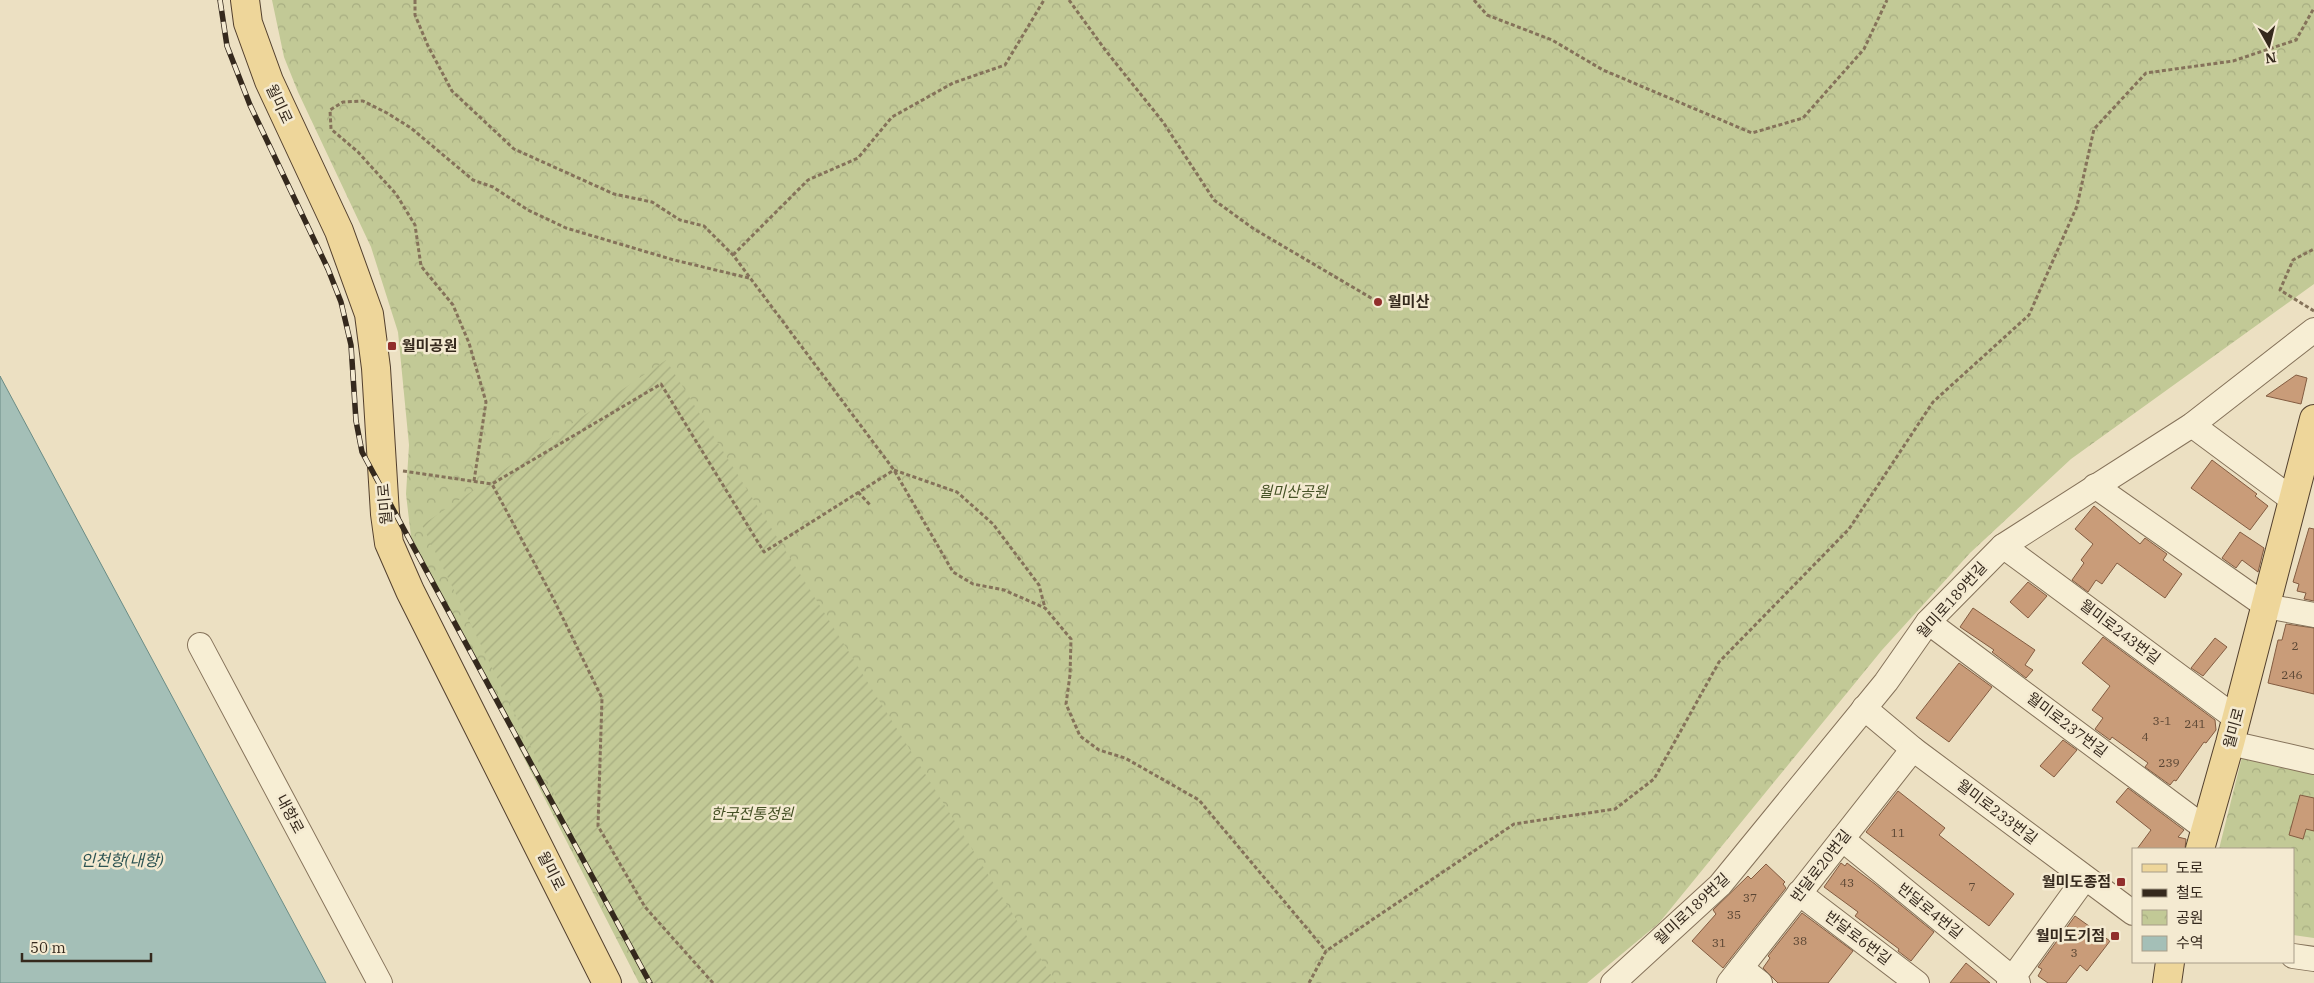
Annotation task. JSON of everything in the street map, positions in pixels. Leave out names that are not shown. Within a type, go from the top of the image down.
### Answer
[{"type":"main road","name":"월미로","points":[[245,0],[248,23],[269,81],[339,230],[369,314],[376,368],[389,544],[410,592],[607,983]]},
{"type":"main road","name":"월미로","points":[[2203,839],[2314,419]]},
{"type":"main road","points":[[2167,983],[2170,963]]},
{"type":"street","name":"월미로189번길","points":[[1614,983],[1720,885],[1864,708],[1928,622],[2003,546],[2192,425],[2314,330]]},
{"type":"street","points":[[2192,425],[2293,500]]},
{"type":"street","points":[[2095,486],[2266,606],[2314,615]]},
{"type":"street","name":"월미로243번길","points":[[2003,546],[2233,731]]},
{"type":"street","name":"월미로237번길","points":[[1928,622],[2203,839]]},
{"type":"street","name":"내항로","points":[[200,645],[380,983]]},
{"type":"street","name":"월미로233번길","points":[[1864,708],[1913,749],[2132,913]]},
{"type":"street","points":[[2233,731],[2314,762]]},
{"type":"street","name":"반달로20번길","points":[[1735,976],[1913,749]]},
{"type":"street","name":"반달로4번길","points":[[1842,839],[2013,982]]},
{"type":"street","points":[[2013,982],[2085,878]]},
{"type":"street","name":"반달로6번길","points":[[1799,893],[1917,983]]},
{"type":"street","points":[[2294,956],[2314,959]]},
{"type":"street","points":[[1735,976],[1760,983]]},
{"type":"path","points":[[415,0],[415,14],[428,46],[452,91],[514,149],[614,194],[652,202],[680,220],[704,226],[733,255],[894,470],[953,572],[973,584],[1004,590],[1045,608]]},
{"type":"path","points":[[733,255],[808,180],[858,158],[892,116],[953,83],[1005,65],[1044,0]]},
{"type":"path","points":[[1069,0],[1106,51],[1163,122],[1214,200],[1254,229],[1378,302]]},
{"type":"path","points":[[1474,0],[1487,15],[1552,40],[1603,70],[1752,133],[1803,118],[1864,49],[1887,0]]},
{"type":"path","points":[[1310,983],[1326,951],[1514,824],[1615,809],[1654,779],[1719,662],[1849,529],[1932,402],[2029,315],[2077,206],[2094,129],[2146,73],[2233,61],[2296,40],[2314,8]]},
{"type":"path","points":[[474,482],[486,402],[469,343],[453,305],[421,266],[415,225],[396,194],[358,152],[332,129],[330,110],[343,102],[363,101],[411,128],[473,180],[493,187],[528,210],[566,228],[674,260],[750,278]]},
{"type":"path","points":[[2314,249],[2293,260],[2280,290],[2314,311]]},
{"type":"path","points":[[382,467],[492,484],[661,384],[764,552],[894,470]]},
{"type":"path","points":[[894,470],[957,492],[993,524],[1039,585],[1045,608],[1071,639],[1070,675],[1066,704],[1080,736],[1099,750],[1125,758],[1199,800],[1326,951]]},
{"type":"path","points":[[492,484],[552,596],[602,698],[598,826],[645,907],[713,983]]},
{"type":"path","points":[[858,492],[871,506]]},
{"type":"green space","name":"월미산공원","points":[[272,0],[2314,0],[2314,284],[2071,459],[1970,553],[1882,650],[1659,923],[1587,983],[639,983],[411,537],[406,494],[409,445],[398,332],[371,247],[298,92],[284,57]]},
{"type":"green space","name":"한국전통정원","points":[[666,360],[1056,983],[647,983],[422,525]]},
{"type":"green space","points":[[2243,753],[2314,769],[2314,938],[2294,935],[2294,848],[2219,848]]},
{"type":"water","name":"인천항(내항)","points":[[0,376],[326,983],[0,983]]},
{"type":"building","points":[[2296,375],[2307,378],[2301,404],[2266,396]]},
{"type":"building","points":[[2212,460],[2257,494],[2255,496],[2268,506],[2250,530],[2191,488]]},
{"type":"building","points":[[2094,506],[2140,544],[2145,538],[2167,554],[2163,560],[2182,574],[2165,598],[2117,563],[2102,584],[2096,580],[2088,592],[2072,580],[2084,563],[2081,560],[2093,544],[2075,529]]},
{"type":"building","points":[[2309,528],[2314,529],[2314,601],[2304,599],[2306,593],[2297,591],[2299,584],[2293,582]]},
{"type":"building","points":[[2240,532],[2264,548],[2258,572],[2242,560],[2236,568],[2222,558]]},
{"type":"building","points":[[2028,582],[2047,596],[2028,618],[2010,602]]},
{"type":"building","points":[[1973,608],[2035,650],[2025,665],[2033,670],[2026,678],[1992,652],[1994,650],[1960,627]]},
{"type":"building","points":[[2286,624],[2314,628],[2314,694],[2268,683],[2278,640],[2282,640]]},
{"type":"building","points":[[2103,637],[2215,720],[2216,730],[2206,743],[2204,742],[2176,781],[2174,780],[2170,785],[2145,767],[2148,763],[2112,737],[2110,740],[2095,729],[2103,718],[2092,710],[2110,686],[2082,663]]},
{"type":"building","points":[[2215,638],[2227,647],[2203,676],[2191,668]]},
{"type":"building","points":[[1959,663],[1992,687],[1949,742],[1916,718]]},
{"type":"building","points":[[2063,740],[2077,750],[2054,777],[2040,766]]},
{"type":"building","points":[[2128,788],[2184,830],[2178,837],[2186,839],[2185,848],[2138,848],[2151,830],[2116,802]]},
{"type":"building","points":[[1898,791],[1945,828],[1939,835],[2014,894],[1989,926],[1866,832]]},
{"type":"building","points":[[2300,795],[2314,798],[2314,831],[2306,829],[2303,839],[2289,835]]},
{"type":"building","points":[[1841,863],[1845,866],[1847,863],[1934,932],[1911,961],[1898,951],[1899,949],[1855,916],[1858,912],[1824,887]]},
{"type":"building","points":[[1766,864],[1785,882],[1783,884],[1786,888],[1723,968],[1692,941],[1716,914],[1713,910],[1748,876],[1751,879]]},
{"type":"building","points":[[1802,913],[1853,951],[1828,983],[1778,983],[1763,968],[1770,958],[1768,956]]},
{"type":"building","points":[[2075,916],[2110,941],[2087,971],[2080,965],[2066,983],[2048,983],[2038,976],[2042,969],[2038,967]]},
{"type":"building","points":[[1966,963],[1990,983],[1950,983]]},
{"type":"railway","points":[[220,0],[227,46],[250,105],[328,269],[341,302],[351,345],[356,421],[362,452],[650,983]]},
{"type":"place","name":"월미산","points":[[1378,302]]},
{"type":"place","name":"월미공원","points":[[392,346]]},
{"type":"place","name":"월미도종점","points":[[2121,882]]},
{"type":"place","name":"월미도기점","points":[[2115,936]]}]
